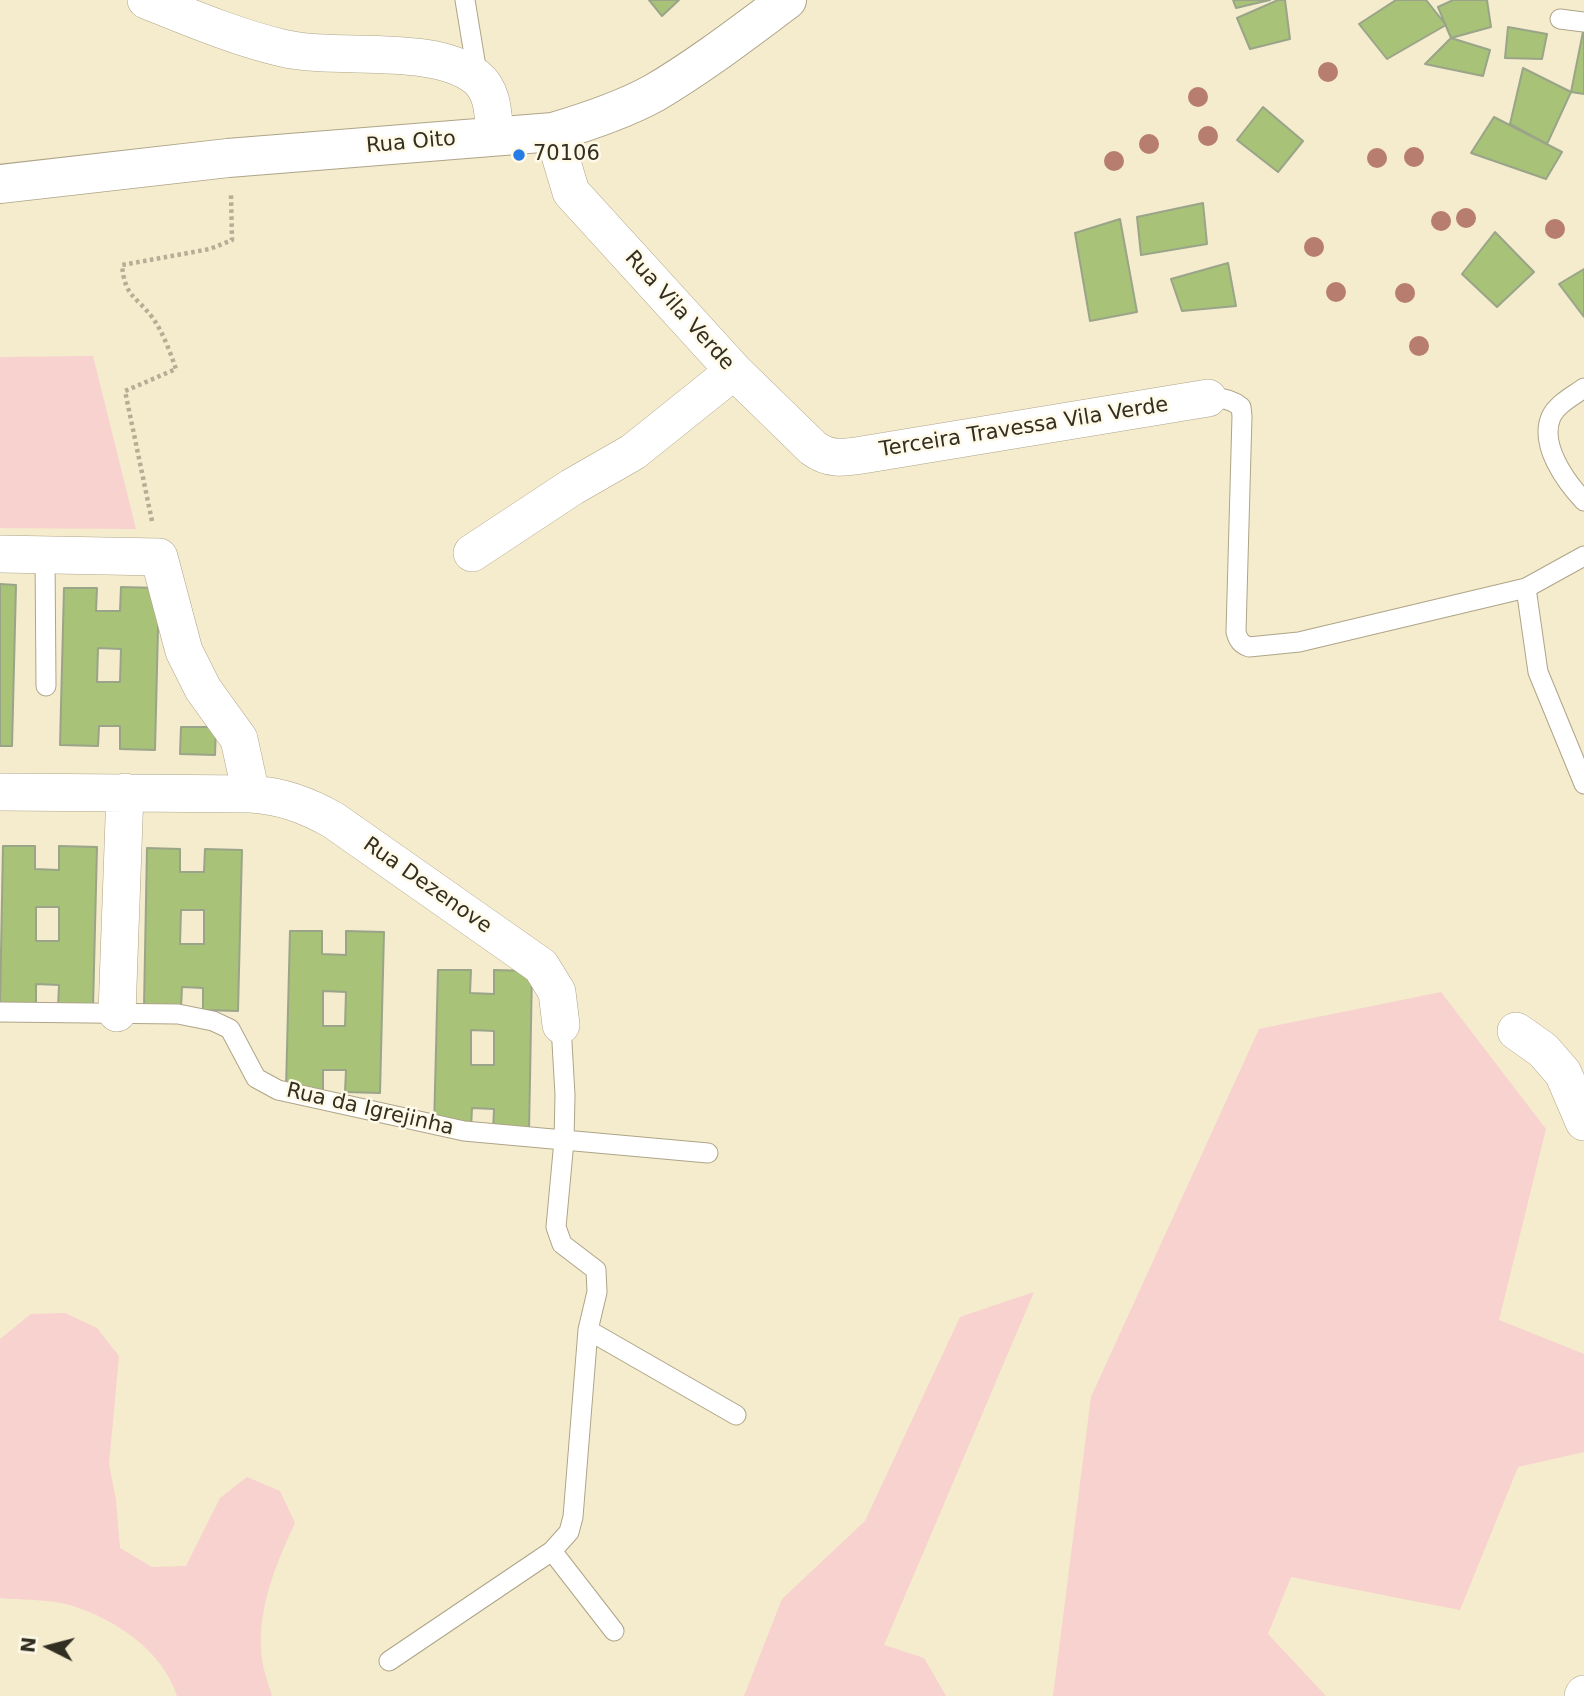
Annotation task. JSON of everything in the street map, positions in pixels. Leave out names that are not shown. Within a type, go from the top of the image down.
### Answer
[{"type":"street","points":[[146,0],[205,24],[285,49],[425,57],[465,70],[478,79],[491,98],[495,136]]},
{"type":"street","name":"Rua Oito","points":[[0,184],[228,158],[553,132],[583,123],[652,93],[711,55],[787,0]]},
{"type":"street","name":"Rua Vila Verde","points":[[553,132],[571,192],[734,372],[813,448],[824,456],[840,458]]},
{"type":"street","points":[[472,553],[633,452],[734,372]]},
{"type":"street","name":"Terceira Travessa Vila Verde","points":[[840,458],[1209,398]]},
{"type":"street","points":[[0,554],[159,556],[184,651],[203,689],[239,739],[251,794]]},
{"type":"street","name":"Rua Dezenove","points":[[0,792],[251,794],[288,799],[310,807],[333,820],[541,966],[557,992],[561,1025]]},
{"type":"street","points":[[117,1013],[125,792]]},
{"type":"street","points":[[1516,1031],[1543,1050],[1563,1073],[1584,1122]]},
{"type":"lane","points":[[465,0],[478,79]]},
{"type":"lane","points":[[1560,19],[1584,22]]},
{"type":"lane","points":[[1584,388],[1564,402],[1551,416],[1548,437],[1562,472],[1584,501]]},
{"type":"lane","points":[[1209,398],[1227,399],[1241,407],[1236,632],[1237,639],[1243,645],[1249,647],[1299,642],[1526,588],[1584,556]]},
{"type":"lane","points":[[46,554],[46,686]]},
{"type":"lane","points":[[1526,588],[1538,672],[1584,784]]},
{"type":"lane","name":"Rua da Igrejinha","points":[[0,1012],[178,1014],[213,1021],[230,1029],[256,1078],[278,1090],[464,1131],[708,1153]]},
{"type":"lane","points":[[388,1661],[552,1551],[569,1532],[573,1517],[588,1330],[597,1292],[596,1270],[562,1244],[556,1227],[564,1141],[565,1095],[561,1025]]},
{"type":"lane","points":[[588,1330],[736,1415]]},
{"type":"lane","points":[[552,1551],[614,1631]]},
{"type":"path","points":[[159,556],[125,391],[176,369],[152,317],[124,285],[122,265],[210,249],[232,240],[228,158]]},
{"type":"shaded area","points":[[93,356],[136,529],[0,528],[0,357]]},
{"type":"shaded area","points":[[1441,992],[1546,1129],[1499,1320],[1584,1354],[1584,1452],[1518,1467],[1460,1610],[1291,1577],[1268,1634],[1326,1696],[1053,1696],[1091,1397],[1259,1029]]},
{"type":"shaded area","points":[[1034,1292],[884,1645],[924,1658],[946,1696],[744,1696],[782,1599],[865,1521],[960,1317]]},
{"type":"shaded area","points":[[65,1313],[97,1328],[119,1356],[109,1464],[116,1500],[120,1548],[152,1567],[186,1566],[220,1498],[247,1477],[280,1491],[295,1523],[268,1592],[261,1628],[263,1665],[272,1696],[177,1696],[170,1679],[148,1650],[103,1618],[62,1603],[0,1598],[0,1339],[31,1314]]},
{"type":"building","points":[[649,0],[679,0],[662,16]]},
{"type":"building","points":[[1233,0],[1270,0],[1236,8]]},
{"type":"building","points":[[1278,0],[1285,0],[1290,39],[1250,49],[1237,18]]},
{"type":"building","points":[[1396,0],[1426,0],[1446,25],[1387,59],[1359,24]]},
{"type":"building","points":[[1453,0],[1487,0],[1491,27],[1451,38],[1438,7]]},
{"type":"building","points":[[1508,27],[1547,34],[1542,59],[1505,58]]},
{"type":"building","points":[[1584,27],[1584,94],[1571,92]]},
{"type":"building","points":[[1451,38],[1490,50],[1483,76],[1425,64]]},
{"type":"building","points":[[1523,68],[1571,92],[1547,144],[1510,124]]},
{"type":"building","points":[[1263,107],[1303,141],[1278,172],[1237,140]]},
{"type":"building","points":[[1494,117],[1562,152],[1546,179],[1471,153]]},
{"type":"building","points":[[1203,203],[1207,244],[1141,255],[1137,217]]},
{"type":"building","points":[[1120,219],[1137,312],[1090,321],[1075,233]]},
{"type":"building","points":[[1495,232],[1534,272],[1497,307],[1462,274]]},
{"type":"building","points":[[1228,263],[1236,306],[1182,311],[1171,279]]},
{"type":"building","points":[[1584,269],[1584,317],[1559,284]]},
{"type":"building","points":[[0,584],[16,585],[12,746],[0,746]]},
{"type":"building","points":[[121,587],[159,588],[155,750],[120,749],[120,726],[99,726],[98,746],[60,745],[64,588],[97,588],[96,611],[120,611]],"holes":[[[98,648],[121,649],[120,682],[97,682]]]},
{"type":"building","points":[[181,727],[216,727],[215,755],[180,754]]},
{"type":"building","points":[[3,846],[35,846],[35,869],[59,870],[59,846],[97,847],[93,1008],[58,1008],[59,985],[36,984],[36,1005],[0,1004]],"holes":[[[36,907],[59,907],[59,941],[36,941]]]},
{"type":"building","points":[[147,848],[180,849],[180,872],[204,872],[205,849],[242,850],[238,1011],[203,1010],[203,988],[182,987],[181,1008],[144,1007]],"holes":[[[181,910],[204,910],[204,944],[180,944]]]},
{"type":"building","points":[[290,931],[322,931],[322,954],[346,955],[346,931],[384,932],[380,1093],[345,1092],[346,1070],[323,1070],[323,1090],[286,1089]],"holes":[[[323,991],[346,992],[345,1026],[323,1026]]]},
{"type":"building","points":[[438,970],[471,970],[470,993],[494,994],[494,970],[532,971],[529,1132],[493,1131],[494,1109],[472,1108],[471,1129],[434,1128]],"holes":[[[471,1030],[494,1031],[494,1065],[471,1065]]]},
{"type":"place","name":"70106","points":[[519,155]]}]
